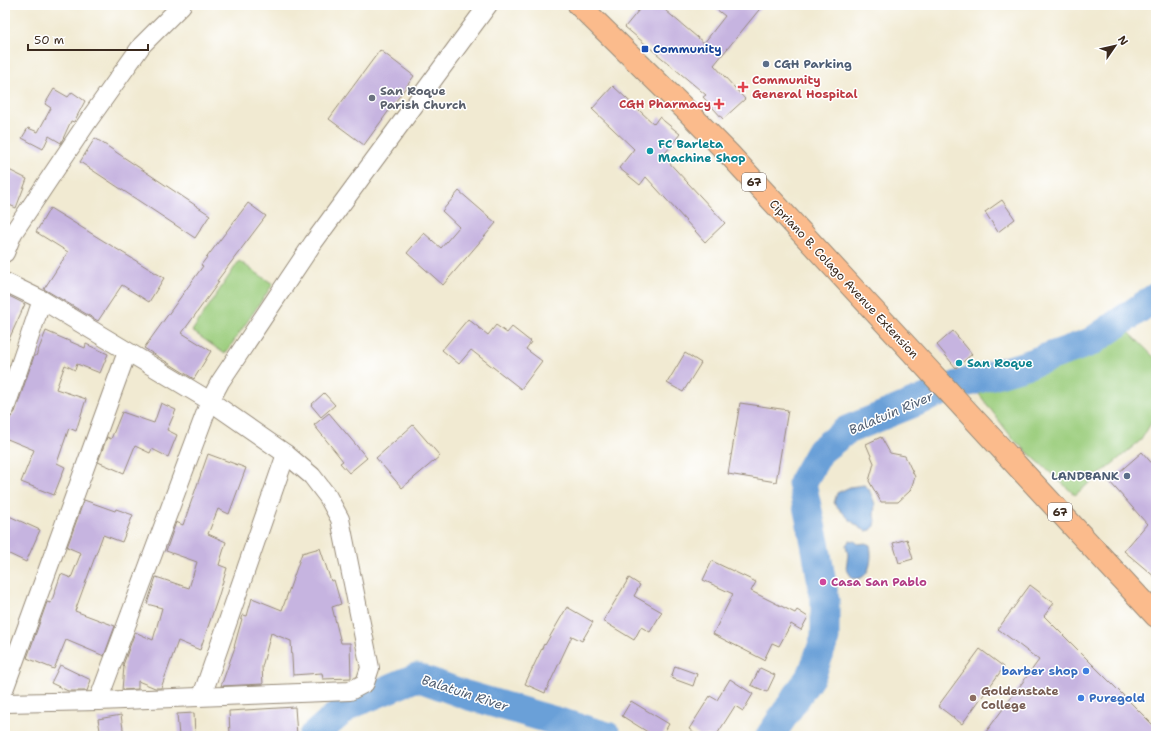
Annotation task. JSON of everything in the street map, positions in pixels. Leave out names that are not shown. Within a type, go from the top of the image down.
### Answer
[{"type":"main road","name":"Cipriano B. Colago Avenue Extension","points":[[579,5],[730,155],[1156,616]]},
{"type":"street","points":[[5,253],[13,234],[92,114],[142,45],[182,5]]},
{"type":"street","points":[[98,701],[210,401],[220,382],[313,243],[488,5]]},
{"type":"street","points":[[5,282],[42,300],[210,401],[286,454],[312,476],[328,497],[340,518],[370,668],[365,683],[350,691],[98,701],[5,703]]},
{"type":"street","points":[[5,409],[42,300]]},
{"type":"street","points":[[5,687],[127,352]]},
{"type":"street","points":[[202,696],[286,454]]},
{"type":"green space","points":[[239,261],[273,284],[225,354],[192,331]]},
{"type":"green space","points":[[1127,330],[1156,359],[1156,415],[1141,440],[1075,495],[1013,439],[976,390],[1063,357]]},
{"type":"water","points":[[864,485],[869,489],[875,504],[874,516],[876,520],[875,526],[871,530],[866,531],[845,515],[834,503],[837,493],[850,487]]},
{"type":"water","points":[[850,540],[855,541],[858,544],[866,543],[870,545],[871,556],[869,568],[863,577],[858,579],[852,578],[846,568],[848,555],[846,545]]},
{"type":"building","points":[[643,5],[659,5],[704,43],[725,16],[711,5],[763,5],[714,65],[745,99],[723,119],[703,97],[706,95],[625,27]]},
{"type":"building","name":"San Roque Parish Church","points":[[380,50],[414,76],[364,145],[329,119]]},
{"type":"building","points":[[613,86],[654,124],[659,117],[680,134],[663,156],[725,223],[705,242],[646,177],[640,185],[619,168],[634,149],[592,109]]},
{"type":"building","points":[[54,89],[68,97],[72,92],[85,101],[74,122],[71,121],[61,143],[49,136],[43,149],[22,138],[28,128],[38,132],[51,108],[45,104]]},
{"type":"building","points":[[95,138],[210,215],[195,238],[80,162]]},
{"type":"building","points":[[5,168],[27,179],[16,208],[5,203]]},
{"type":"building","points":[[459,191],[496,223],[443,285],[407,253],[424,233],[441,248],[459,227],[442,211]]},
{"type":"building","points":[[1002,200],[1015,219],[998,232],[985,212]]},
{"type":"building","points":[[248,203],[266,216],[217,281],[219,282],[182,333],[211,351],[194,379],[144,348],[203,266],[201,265]]},
{"type":"building","points":[[50,208],[164,278],[149,302],[122,285],[98,321],[44,289],[68,252],[36,232]]},
{"type":"building","points":[[5,294],[25,304],[5,348]]},
{"type":"building","points":[[468,319],[488,335],[496,325],[507,333],[512,327],[531,342],[526,349],[542,361],[521,389],[471,350],[459,364],[442,350]]},
{"type":"building","points":[[46,331],[85,348],[86,344],[108,354],[100,373],[77,364],[75,370],[65,365],[56,389],[86,399],[76,431],[69,428],[57,463],[65,467],[54,495],[21,482],[34,450],[5,438],[5,430],[10,418],[15,412],[34,356],[36,356]]},
{"type":"building","points":[[953,331],[972,354],[956,368],[937,345]]},
{"type":"building","points":[[685,353],[701,363],[683,392],[667,383]]},
{"type":"building","points":[[324,393],[335,405],[321,417],[311,405]]},
{"type":"building","points":[[161,403],[176,410],[167,430],[177,435],[168,457],[152,449],[150,453],[135,446],[124,473],[98,462],[107,437],[111,439],[122,412],[154,423]]},
{"type":"building","points":[[740,403],[788,410],[776,482],[728,474]]},
{"type":"building","points":[[329,413],[367,458],[349,473],[340,463],[343,461],[314,425]]},
{"type":"building","points":[[413,425],[440,456],[402,488],[376,458]]},
{"type":"building","points":[[881,437],[890,453],[905,456],[915,477],[910,491],[898,502],[881,502],[869,481],[874,463],[866,444]]},
{"type":"building","points":[[1142,452],[1156,468],[1156,578],[1124,551],[1147,524],[1109,481]]},
{"type":"building","points":[[208,454],[246,468],[229,514],[218,509],[208,534],[226,542],[219,565],[227,568],[200,650],[178,641],[161,688],[155,688],[138,681],[138,689],[122,690],[123,665],[135,632],[153,640],[162,608],[147,604],[156,577],[189,588],[197,562],[166,551],[176,522],[183,525]]},
{"type":"building","points":[[84,500],[115,511],[116,509],[133,515],[122,542],[103,535],[75,611],[115,626],[104,656],[66,640],[54,669],[27,658],[47,602],[51,603],[61,574],[71,578],[81,553],[67,547]]},
{"type":"building","points":[[9,516],[40,530],[26,562],[5,552],[5,524]]},
{"type":"building","points":[[907,539],[913,559],[899,563],[893,543]]},
{"type":"building","points":[[320,548],[331,581],[334,580],[341,604],[332,607],[341,643],[350,643],[351,678],[323,679],[322,673],[293,675],[291,641],[271,633],[262,667],[263,684],[221,686],[235,647],[243,615],[247,616],[252,598],[282,610],[302,553]]},
{"type":"building","points":[[712,561],[756,582],[751,591],[795,613],[797,610],[808,617],[801,630],[791,624],[779,646],[772,643],[764,660],[713,634],[733,594],[703,580]]},
{"type":"building","points":[[629,578],[640,585],[634,596],[662,612],[650,632],[641,627],[634,640],[603,621]]},
{"type":"building","points":[[1030,585],[1054,603],[1044,616],[1156,728],[1156,736],[983,736],[1039,660],[998,629]]},
{"type":"building","points":[[567,607],[593,622],[582,641],[572,636],[545,693],[525,684],[544,644],[545,645]]},
{"type":"building","points":[[980,649],[1004,667],[962,724],[938,706]]},
{"type":"building","points":[[60,665],[91,680],[87,691],[68,691],[51,683]]},
{"type":"building","points":[[675,666],[697,674],[693,686],[671,678]]},
{"type":"building","points":[[760,668],[775,675],[767,692],[751,685]]},
{"type":"building","points":[[730,679],[753,694],[743,711],[735,706],[716,736],[700,736],[689,729],[710,696],[717,700]]},
{"type":"building","points":[[631,701],[669,724],[662,736],[654,736],[622,716]]},
{"type":"building","points":[[295,707],[297,736],[230,735],[229,711]]},
{"type":"building","points":[[194,713],[195,736],[179,736],[177,714]]},
{"type":"building","points":[[121,715],[124,736],[101,736],[98,719]]},
{"type":"waterway","name":"Balatuin River","points":[[770,736],[812,674],[825,638],[825,601],[815,543],[802,483],[820,451],[847,430],[958,385],[1026,365],[1091,342],[1156,297]]},
{"type":"waterway","name":"Balatuin River","points":[[313,736],[348,706],[417,677],[466,695],[607,736]]},
{"type":"place","name":"Community","points":[[645,49]]},
{"type":"place","name":"CGH Parking","points":[[766,64]]},
{"type":"place","name":"Community General Hospital","points":[[743,87]]},
{"type":"place","name":"San Roque Parish Church","points":[[372,98]]},
{"type":"place","name":"CGH Pharmacy","points":[[719,104]]},
{"type":"place","name":"FC Barleta Machine Shop","points":[[650,151]]},
{"type":"place","name":"San Roque","points":[[959,363]]},
{"type":"place","name":"LANDBANK","points":[[1127,476]]},
{"type":"place","name":"Casa San Pablo","points":[[823,582]]},
{"type":"place","name":"barber shop","points":[[1086,671]]},
{"type":"place","name":"Goldenstate College","points":[[973,698]]},
{"type":"place","name":"Puregold","points":[[1081,698]]}]
